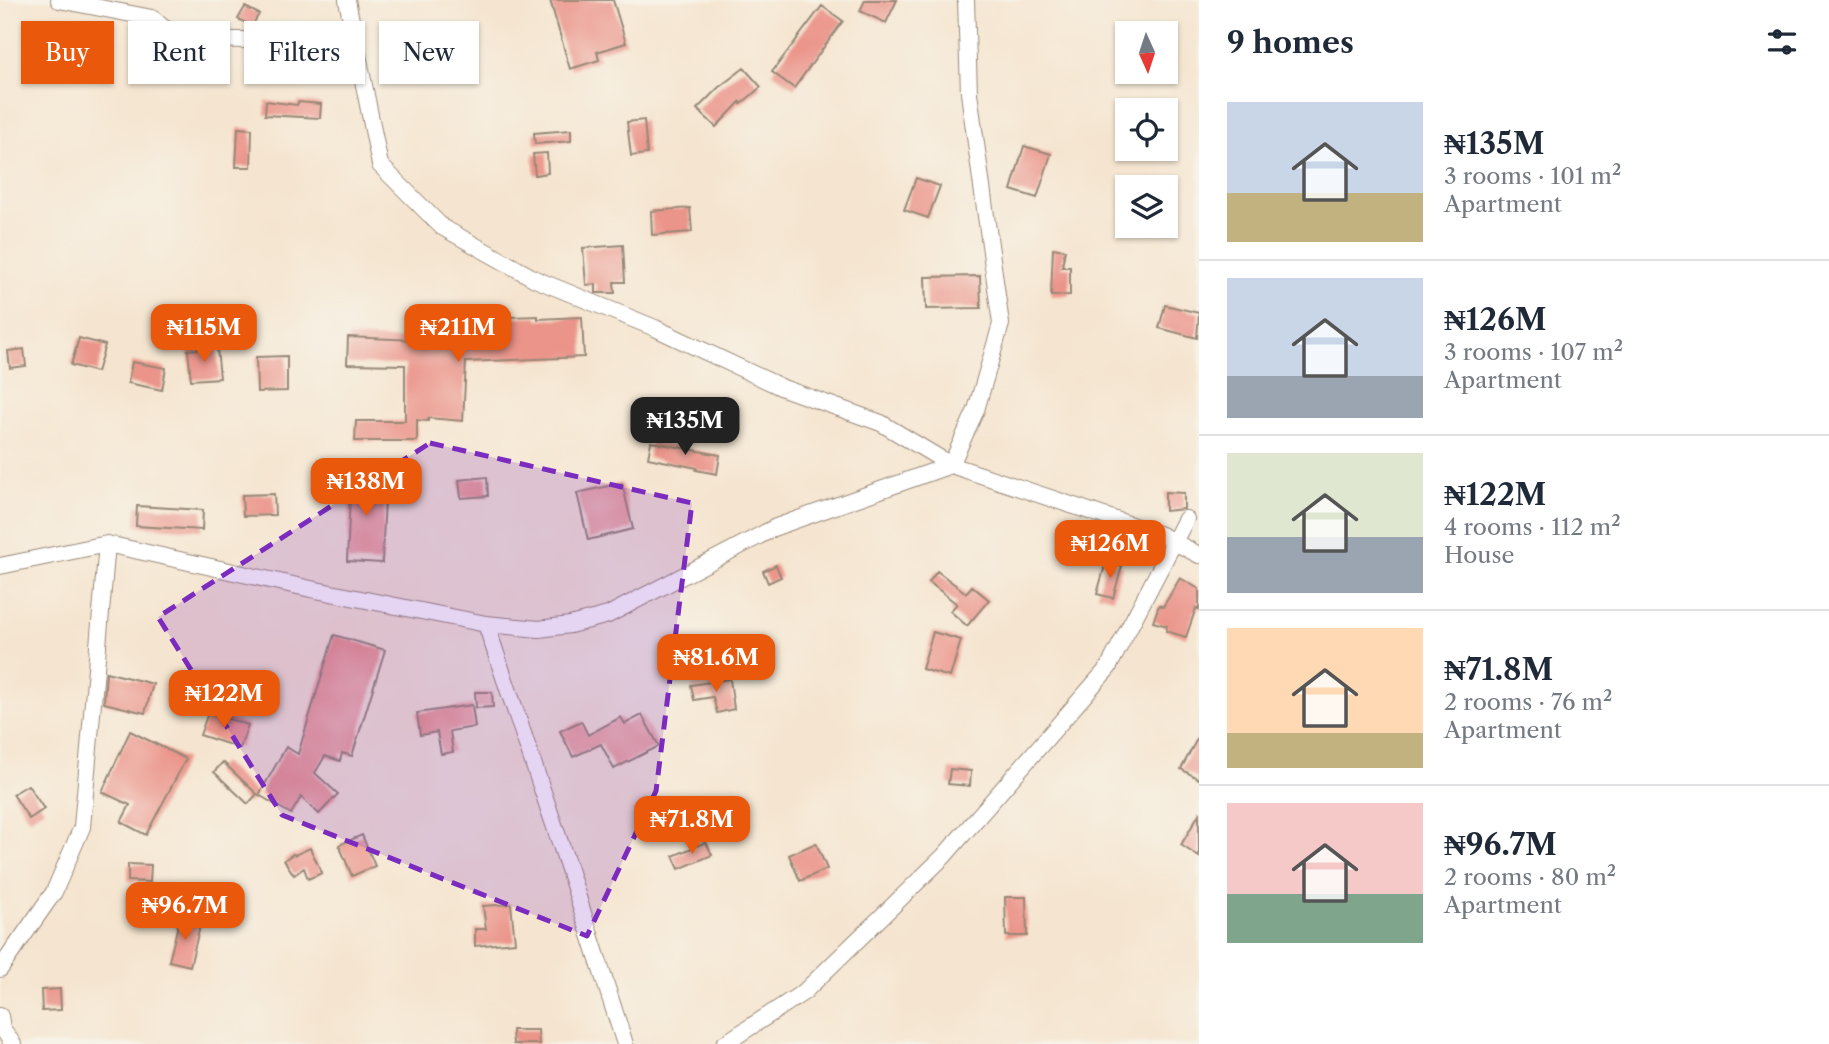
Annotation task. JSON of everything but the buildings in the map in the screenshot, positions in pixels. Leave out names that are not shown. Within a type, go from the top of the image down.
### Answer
[{"type":"street","points":[[59,0],[152,18],[164,28],[188,36],[244,38]]},
{"type":"street","points":[[347,0],[351,21]]},
{"type":"street","points":[[0,566],[107,544],[486,624],[539,629],[570,625],[608,615],[776,527],[951,465],[976,410],[1001,324],[969,93],[965,0]]},
{"type":"street","points":[[364,84],[380,165],[442,227],[535,279],[655,328],[783,388],[881,423],[951,465],[1161,536],[1199,555]]},
{"type":"street","points":[[724,1044],[804,992],[944,856],[1108,668],[1186,519]]},
{"type":"street","points":[[0,969],[54,892],[82,827],[107,544]]},
{"type":"street","points":[[486,624],[625,1044]]},
{"type":"street","points":[[0,1016],[2,1028],[13,1044]]},
{"type":"highlighted area","points":[[430,443],[692,503],[656,791],[587,936],[282,815],[158,617]]}]
